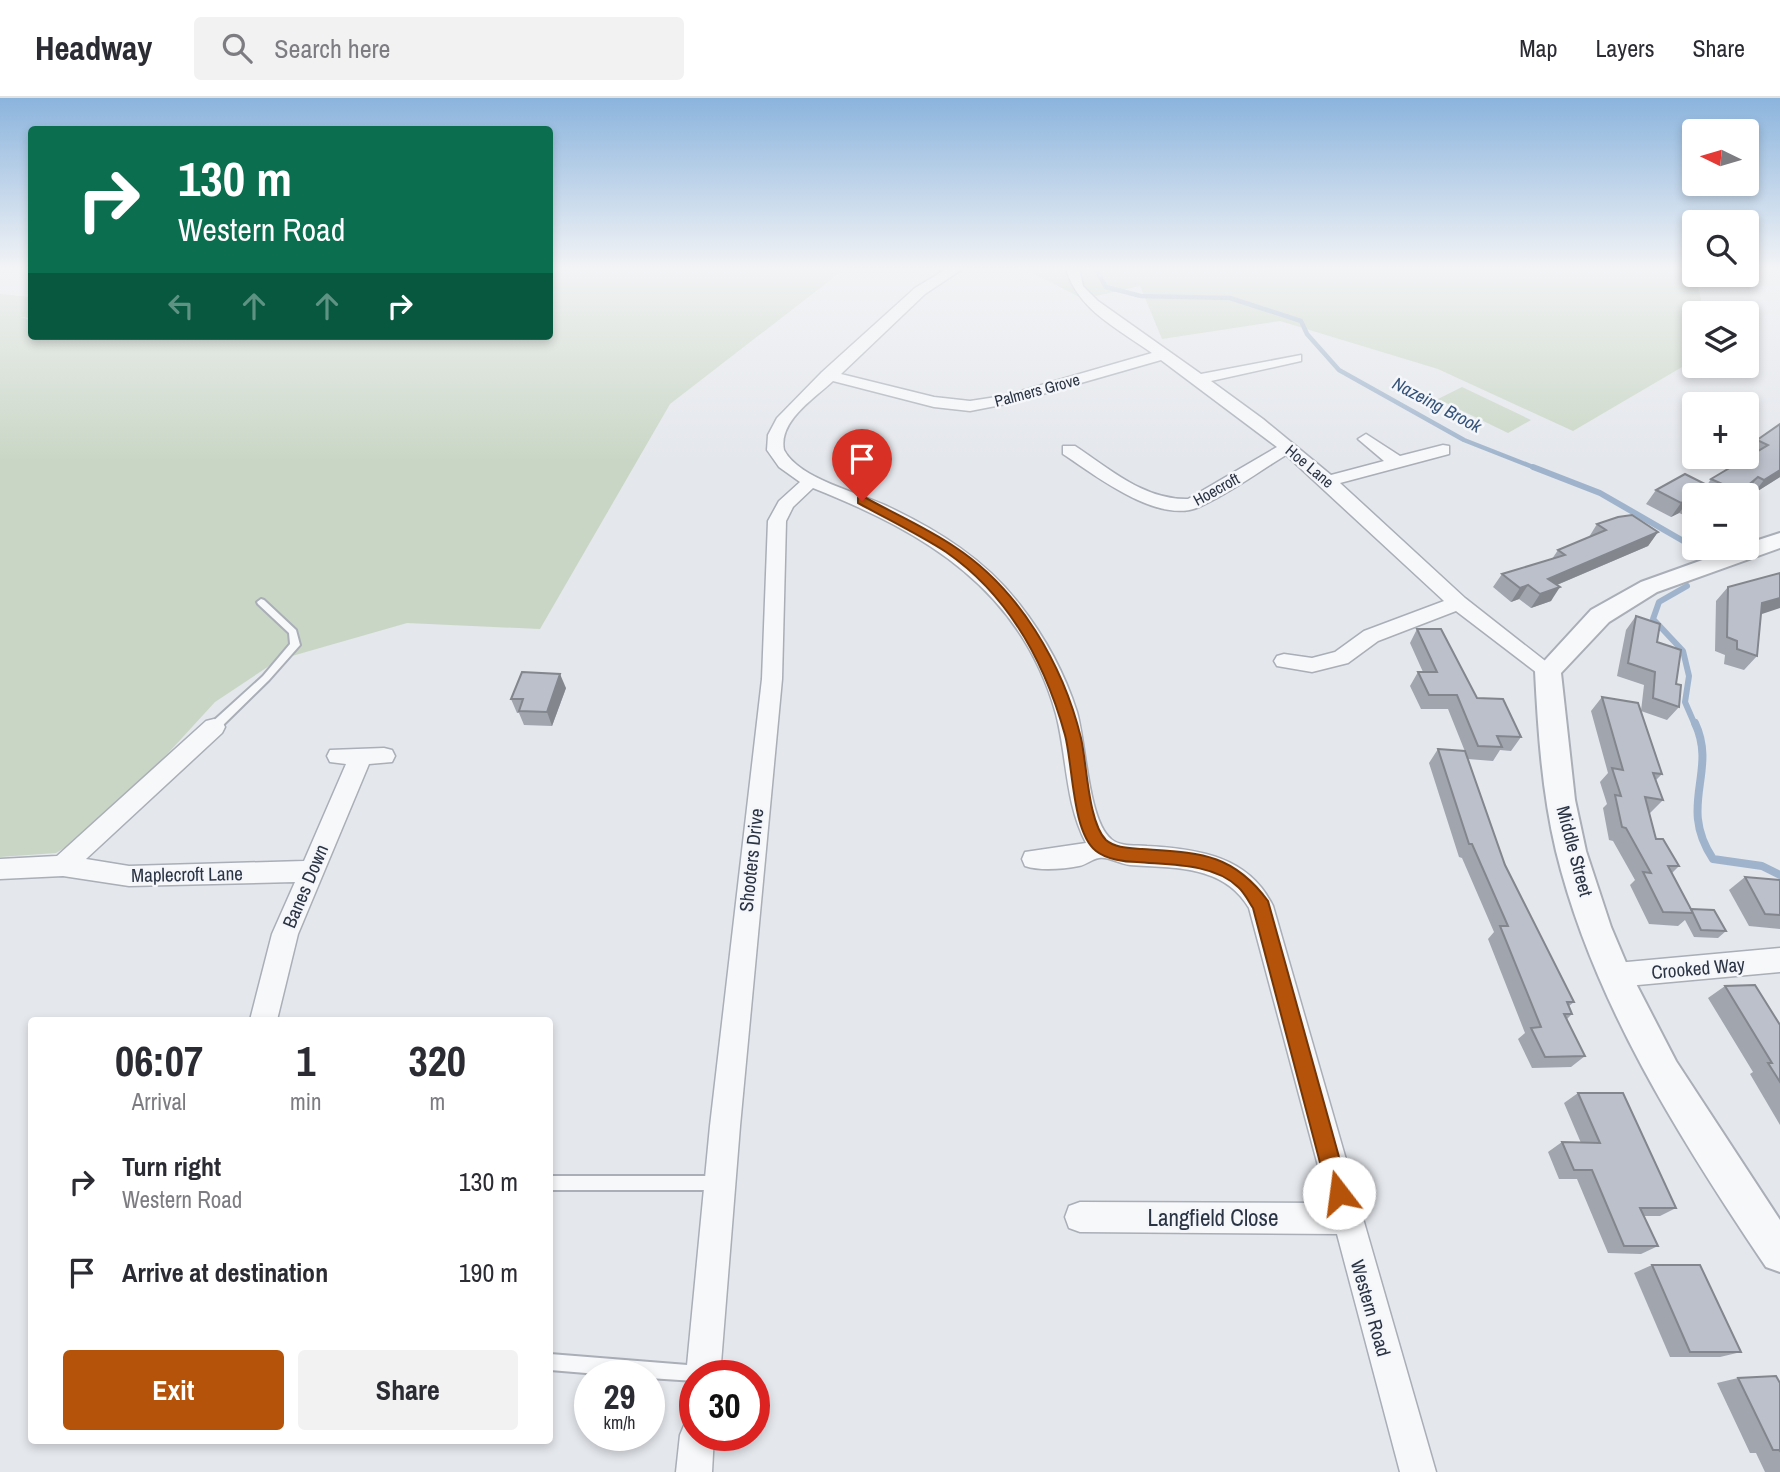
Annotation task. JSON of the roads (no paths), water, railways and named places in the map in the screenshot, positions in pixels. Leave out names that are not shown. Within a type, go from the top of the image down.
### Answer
[{"type":"street","points":[[874,332],[786,416],[776,431],[774,444],[785,464],[812,480],[862,501],[950,549],[983,575],[1010,604],[1055,683],[1073,737],[1090,830],[1102,846],[1079,856],[1034,859]]},
{"type":"street","name":"Hoe Lane","points":[[1132,332],[1201,379],[1288,447],[1458,603],[1548,671]]},
{"type":"street","name":"Palmers Grove","points":[[827,375],[934,402],[970,406],[1005,400],[1163,355]]},
{"type":"street","points":[[1201,379],[1296,358]]},
{"type":"street","points":[[1366,439],[1396,462]]},
{"type":"street","name":"Hoecroft","points":[[1069,450],[1152,502],[1173,506],[1192,504],[1288,447]]},
{"type":"street","points":[[1328,481],[1443,450]]},
{"type":"street","name":"Shooters Drive","points":[[704,1360],[772,678],[777,521],[785,505],[812,480]]},
{"type":"street","points":[[1548,671],[1600,616],[1649,587],[1733,554],[1780,540]]},
{"type":"street","points":[[1284,661],[1312,665],[1341,658],[1371,636],[1458,603]]},
{"type":"street","name":"Middle Street","points":[[1548,671],[1551,735],[1562,811],[1579,877],[1616,975],[1676,1094],[1780,1253]]},
{"type":"street","points":[[63,866],[214,727]]},
{"type":"street","name":"Banes Down","points":[[265,1017],[285,934],[361,756]]},
{"type":"street","name":"Western Road","points":[[1102,846],[1122,855],[1181,859],[1219,867],[1244,881],[1261,906],[1418,1472]]},
{"type":"street","name":"Maplecroft Lane","points":[[0,869],[63,866],[129,876],[311,871]]},
{"type":"street","name":"Crooked Way","points":[[1616,975],[1780,960]]},
{"type":"street","name":"Langfield Close","points":[[1080,1217],[1346,1219]]},
{"type":"street","points":[[694,1472],[696,1451]]},
{"type":"lane","points":[[214,727],[266,678],[295,645],[293,632],[261,602]]},
{"type":"lane","points":[[553,1183],[720,1183]]},
{"type":"lane","points":[[553,1362],[679,1373]]},
{"type":"waterway","name":"Nazeing Brook","points":[[1306,332],[1339,370],[1464,440],[1538,469]]},
{"type":"waterway","name":"Nazeing Brook","points":[[1533,467],[1600,493],[1682,540]]},
{"type":"waterway","name":"Nazeing Brook","points":[[1687,586],[1659,602],[1653,619],[1683,651],[1689,676],[1685,702],[1695,725]]},
{"type":"waterway","name":"Nazeing Brook","points":[[1695,723],[1701,741],[1702,757],[1698,822],[1703,840],[1713,859],[1762,866],[1780,875]]}]
